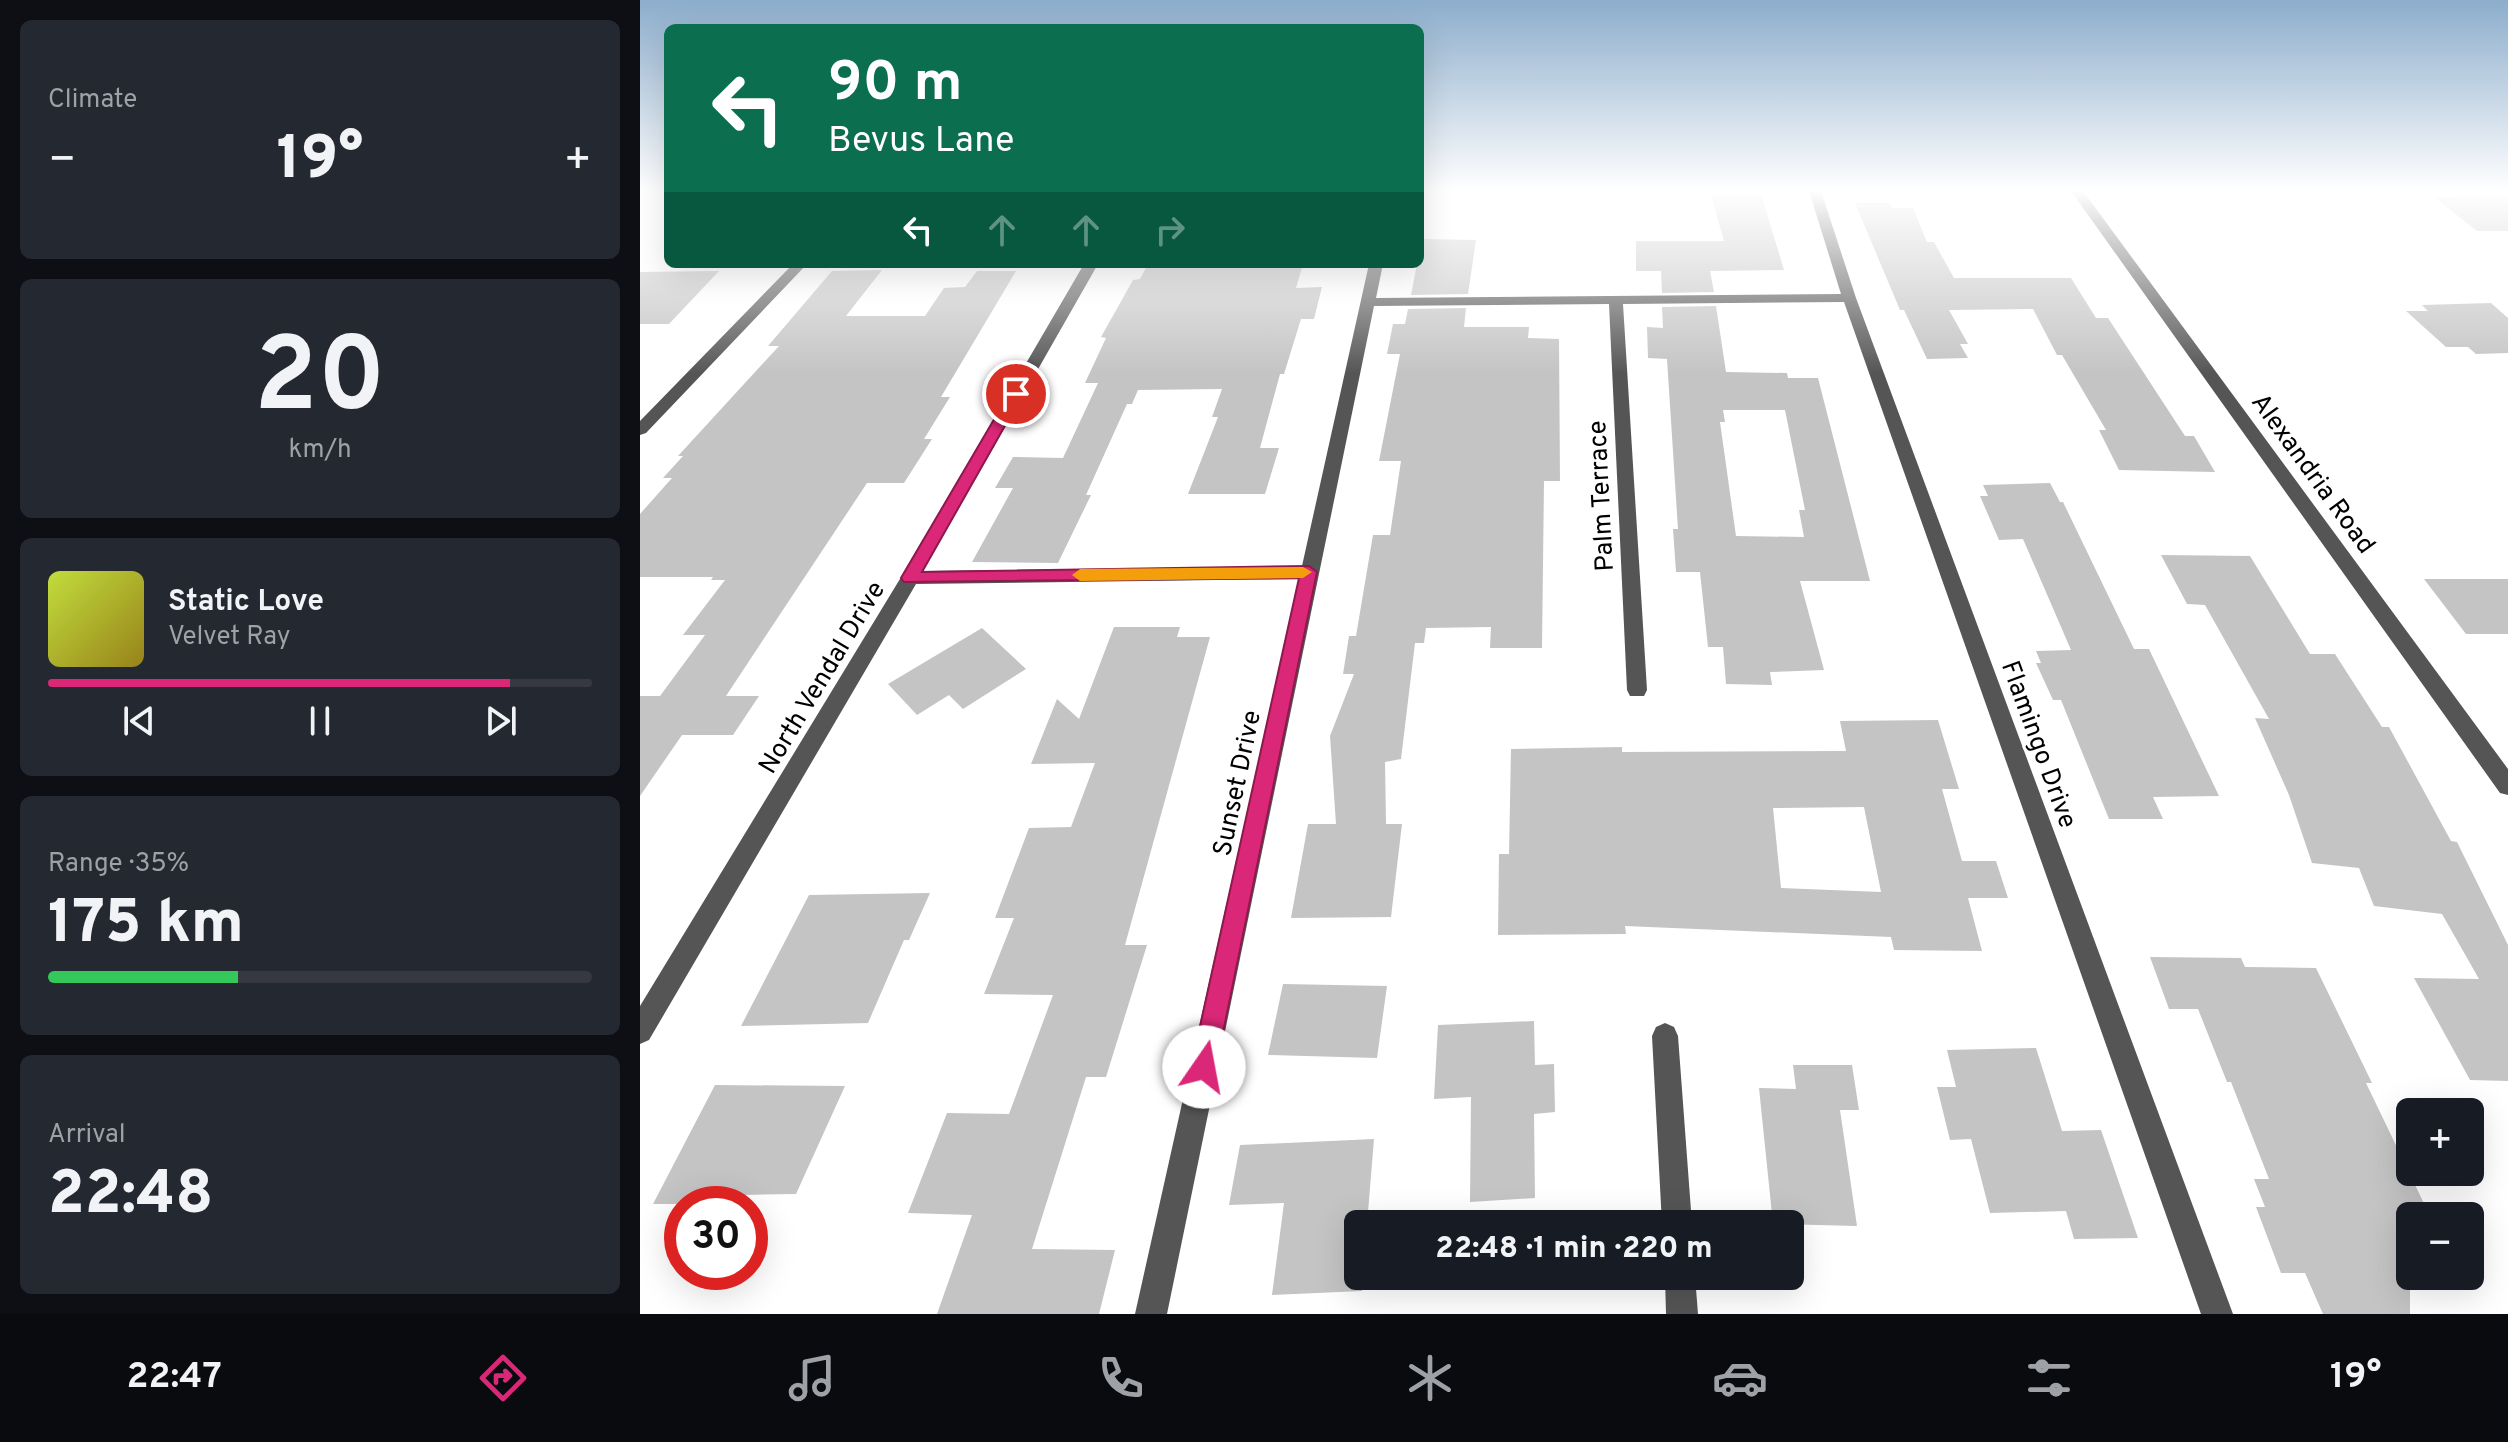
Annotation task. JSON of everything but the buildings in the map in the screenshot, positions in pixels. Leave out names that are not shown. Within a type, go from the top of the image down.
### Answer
[{"type":"street","name":"Flamingo Drive","points":[[1834,252],[2217,1314]]},
{"type":"street","name":"Alexandria Road","points":[[2121,252],[2508,786]]},
{"type":"street","points":[[640,430],[796,268]]},
{"type":"street","name":"North Vendal Drive","points":[[640,1031],[910,578],[1089,268]]},
{"type":"street","name":"Sunset Drive","points":[[1151,1314],[1375,268]]},
{"type":"street","points":[[1367,302],[1849,298]]},
{"type":"street","name":"Palm Terrace","points":[[1616,300],[1637,690]]},
{"type":"street","points":[[910,578],[1309,572]]},
{"type":"street","points":[[1665,1036],[1676,1210]]},
{"type":"street","points":[[1681,1290],[1682,1314]]},
{"type":"slow traffic","points":[[1080,575],[1303,572]]},
{"type":"route","points":[[1016,394],[910,578],[1309,572],[1204,1067]]}]
